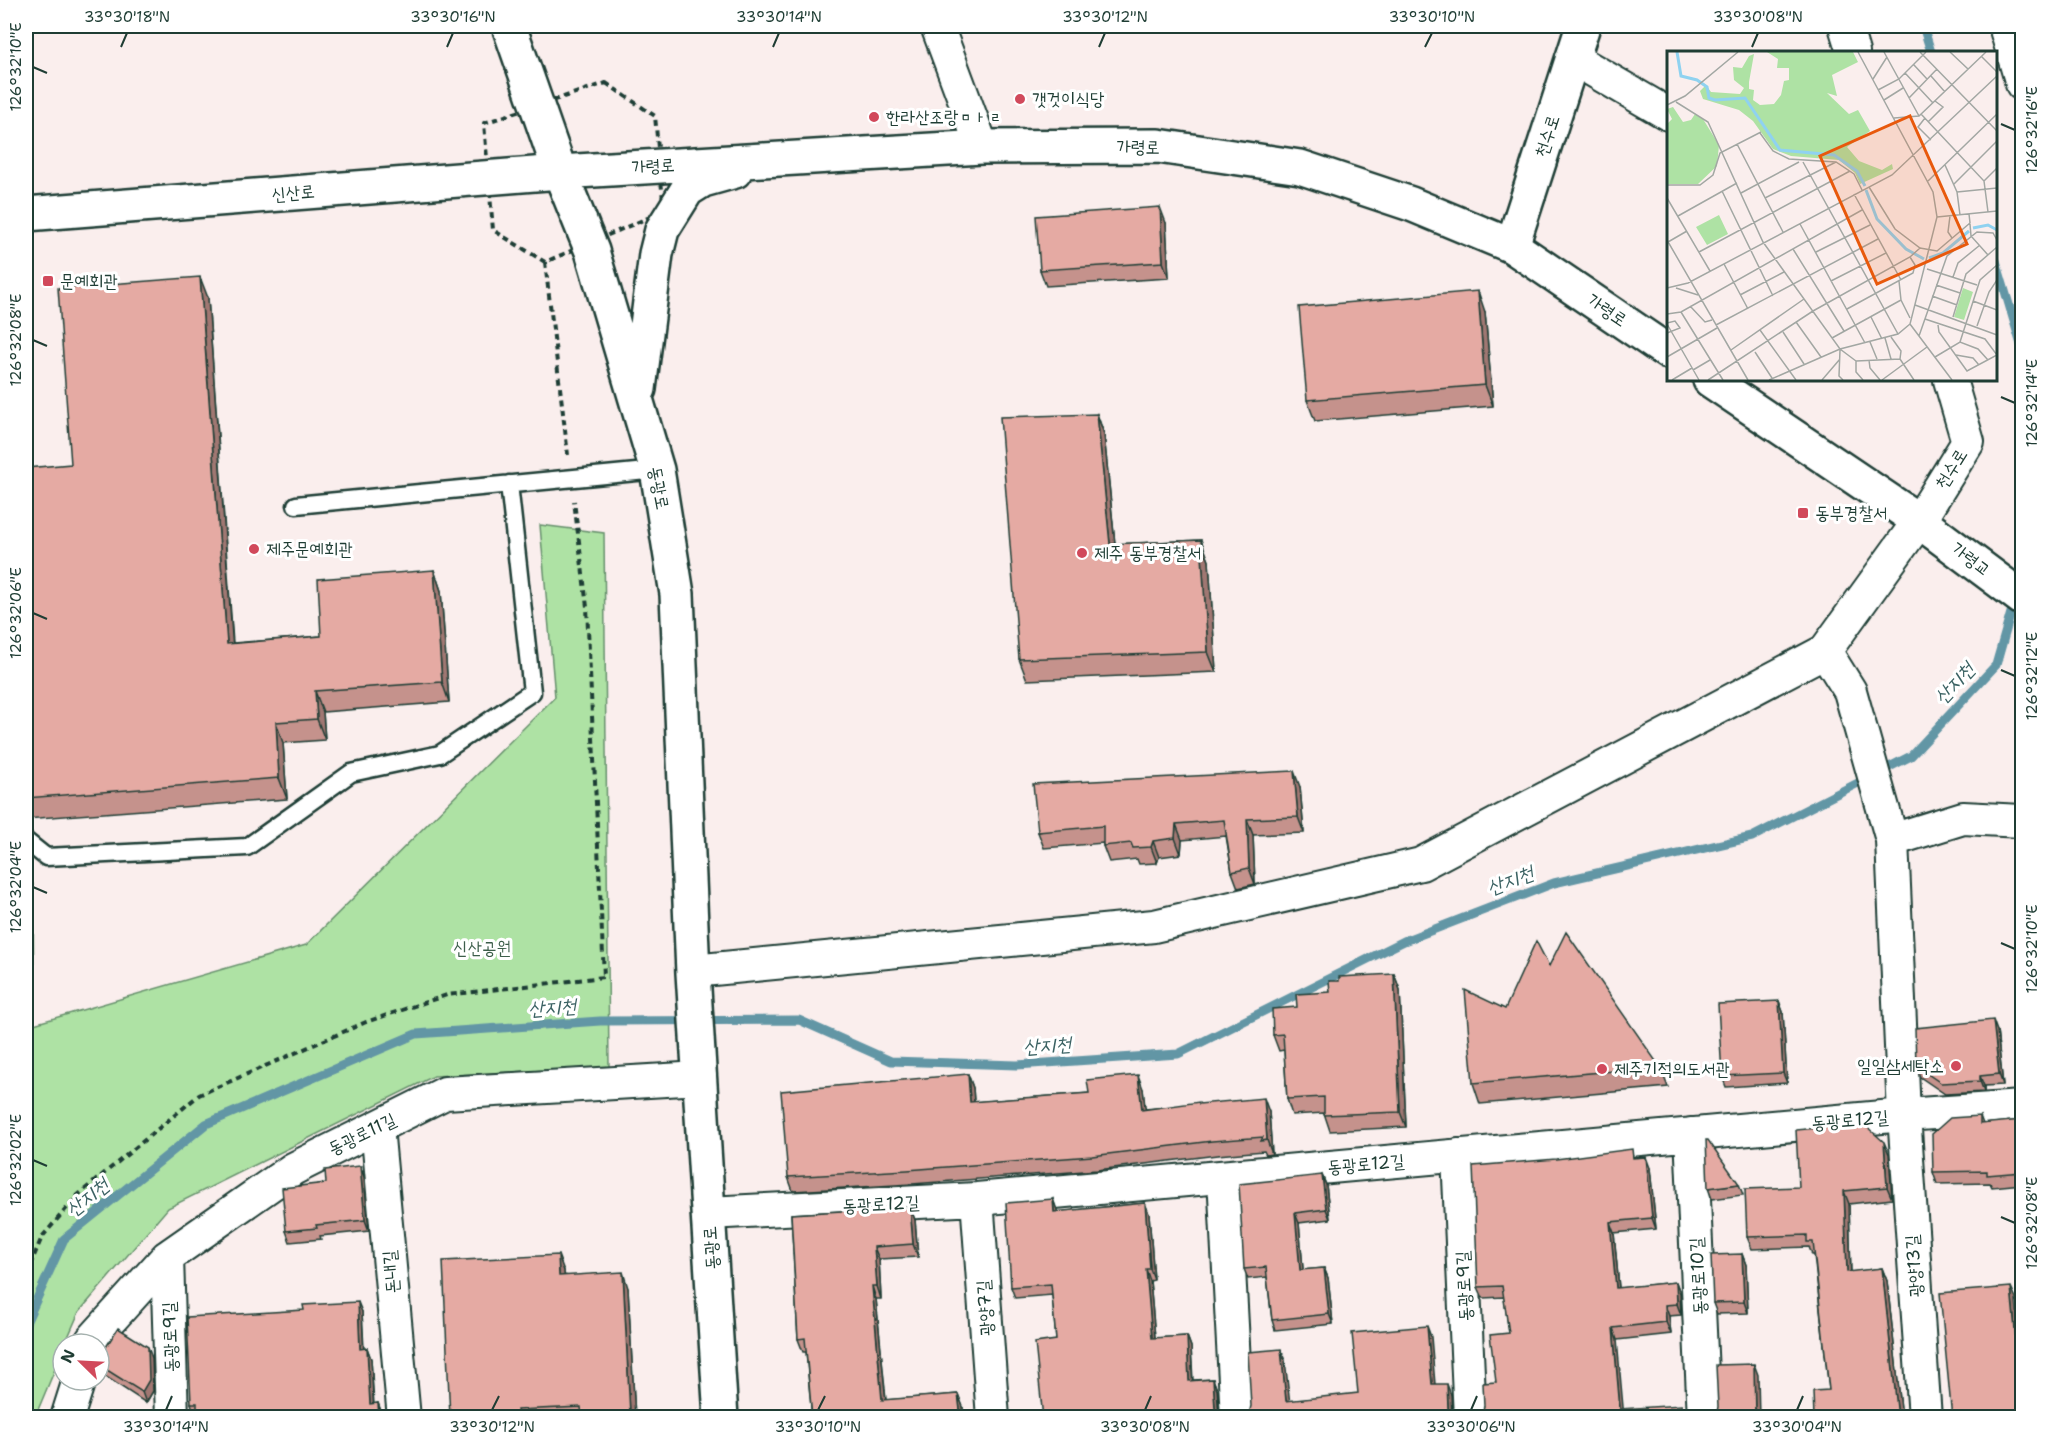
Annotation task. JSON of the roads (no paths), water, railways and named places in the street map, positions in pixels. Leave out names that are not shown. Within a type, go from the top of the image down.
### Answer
[{"type":"main road","name":"동광로","points":[[509,26],[560,172],[592,251],[657,470],[677,594],[693,973],[722,1418]]},
{"type":"main road","name":"천수로","points":[[1512,246],[1583,26]]},
{"type":"main road","name":"가령로","points":[[560,172],[981,147],[1158,146],[1300,167],[1411,204],[1512,246],[1667,351]]},
{"type":"main road","points":[[637,403],[656,254],[662,230],[687,190],[703,180],[778,159]]},
{"type":"main road","name":"신산로","points":[[26,214],[560,172]]},
{"type":"main road","points":[[1711,381],[1919,521]]},
{"type":"main road","name":"가령교","points":[[1919,521],[2022,598]]},
{"type":"street","points":[[937,26],[981,147]]},
{"type":"street","points":[[1845,26],[1853,51]]},
{"type":"street","points":[[2005,26],[2022,84]]},
{"type":"street","points":[[1572,58],[1667,113]]},
{"type":"street","name":"천수로","points":[[1825,651],[1919,521],[1968,442],[1950,381]]},
{"type":"street","points":[[693,973],[1154,926],[1421,864],[1825,651]]},
{"type":"street","name":"광양13길","points":[[1825,651],[1851,691],[1892,840],[1904,1115],[1925,1418]]},
{"type":"street","points":[[1892,840],[1963,818],[2022,821]]},
{"type":"street","name":"동광로11길","points":[[99,1332],[167,1257],[293,1169],[445,1093],[700,1077]]},
{"type":"street","name":"동광로12길","points":[[708,1213],[977,1199],[1904,1115],[2022,1107]]},
{"type":"street","name":"돈내길","points":[[377,1127],[404,1418]]},
{"type":"street","name":"동광로10길","points":[[1691,1134],[1704,1418]]},
{"type":"street","name":"동광로9길","points":[[1458,1155],[1470,1418]]},
{"type":"street","points":[[1224,1177],[1236,1418]]},
{"type":"street","name":"광양7길","points":[[977,1199],[993,1418]]},
{"type":"street","name":"동광로9길","points":[[167,1257],[172,1418]]},
{"type":"street","points":[[67,1418],[75,1392]]},
{"type":"lane","points":[[296,505],[657,470]]},
{"type":"lane","points":[[26,841],[46,857],[247,847],[351,773],[440,754],[532,692],[508,484]]},
{"type":"waterway","name":"산지천","points":[[1923,26],[1931,51]]},
{"type":"waterway","name":"산지천","points":[[1997,264],[2022,348]]},
{"type":"waterway","name":"산지천","points":[[26,1323],[64,1239],[206,1124],[416,1034],[600,1021],[799,1020],[891,1061],[1017,1065],[1178,1054],[1404,941],[1554,883],[1752,837],[1911,756],[1996,665],[2022,574]]},
{"type":"place","name":"갯것이식당","points":[[1020,99]]},
{"type":"place","name":"한라산조랑ㅁㅏㄹ","points":[[874,117]]},
{"type":"place","name":"문예회관","points":[[48,281]]},
{"type":"place","name":"동부경찰서","points":[[1803,513]]},
{"type":"place","name":"제주문예회관","points":[[254,549]]},
{"type":"place","name":"제주 동부경찰서","points":[[1082,553]]},
{"type":"place","name":"일일삼세탁소","points":[[1956,1066]]},
{"type":"place","name":"제주기적의도서관","points":[[1602,1069]]},
{"type":"park label","name":"신산공원","points":[[482,948]]}]
